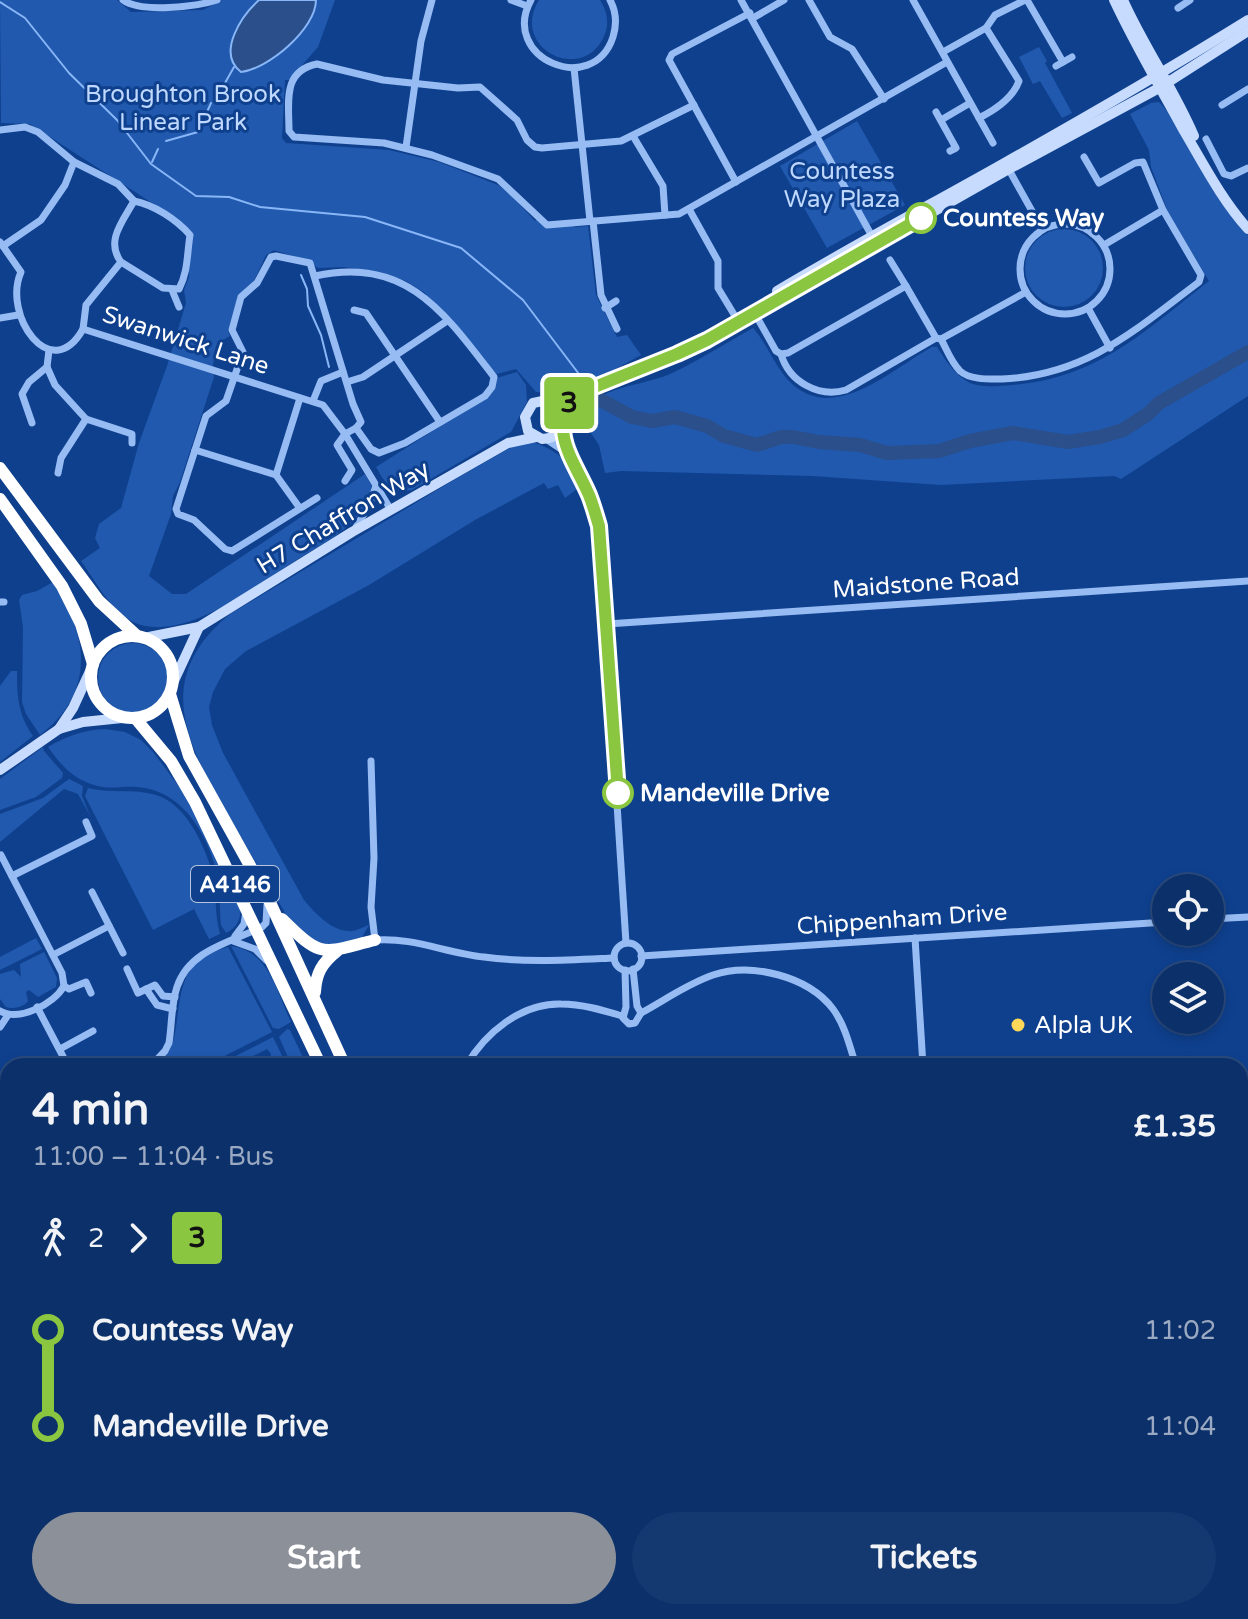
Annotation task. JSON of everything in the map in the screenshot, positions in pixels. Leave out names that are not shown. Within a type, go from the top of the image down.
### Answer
[{"type":"highway","name":"A4146","points":[[0,468],[99,601],[140,637],[161,647],[167,655],[189,756],[268,898],[342,1058]]},
{"type":"highway","points":[[0,499],[62,586],[81,624],[92,667],[93,690],[104,708],[122,718],[136,719],[156,711],[172,688]]},
{"type":"highway","points":[[92,667],[105,646],[126,637],[140,637]]},
{"type":"highway","name":"A4146","points":[[136,719],[156,740],[179,774],[317,1058]]},
{"type":"highway","points":[[274,911],[309,945],[322,951],[337,951],[375,940]]},
{"type":"highway","points":[[315,997],[316,977],[323,963],[337,951]]},
{"type":"street","points":[[123,0],[131,6],[143,7],[201,5],[217,0]]},
{"type":"street","points":[[406,147],[421,41],[432,0]]},
{"type":"street","points":[[511,0],[529,3],[525,27],[537,53],[553,64],[574,68],[593,62],[612,41],[615,16],[610,0]]},
{"type":"street","points":[[741,0],[874,239]]},
{"type":"street","points":[[736,182],[670,65],[672,54],[784,0]]},
{"type":"street","points":[[809,0],[830,37],[852,49],[884,99]]},
{"type":"street","points":[[913,0],[993,143]]},
{"type":"street","points":[[943,52],[986,28],[995,15],[1026,0],[1059,64],[1072,57]]},
{"type":"street","points":[[1114,0],[1164,86],[1209,175],[1232,212],[1248,229]]},
{"type":"street","points":[[1123,0],[1157,75]]},
{"type":"street","points":[[1178,8],[1190,0]]},
{"type":"street","points":[[1007,166],[1248,20]]},
{"type":"street","points":[[979,118],[999,107],[1019,81],[986,28]]},
{"type":"street","points":[[567,453],[528,431],[526,411],[533,403],[577,394],[610,382],[737,319],[1007,166],[1164,86],[1248,31]]},
{"type":"street","points":[[694,105],[621,141],[535,147],[527,140],[517,120],[480,87],[458,88],[383,80],[317,64],[306,66],[294,74],[289,131],[294,137],[406,147],[498,179],[547,225],[679,214],[947,62]]},
{"type":"street","points":[[574,68],[601,295],[617,329]]},
{"type":"street","points":[[1222,105],[1248,89]]},
{"type":"street","points":[[950,151],[956,148],[939,116],[970,103]]},
{"type":"street","points":[[0,130],[25,127],[38,132],[74,162],[118,184],[134,201],[145,203],[181,224],[190,235],[187,274],[179,289],[163,288],[121,262],[114,254],[113,244],[134,201]]},
{"type":"street","points":[[633,136],[663,186],[665,215]]},
{"type":"street","points":[[1206,139],[1224,174],[1231,176],[1248,168]]},
{"type":"street","points":[[890,260],[961,372],[980,378],[1017,378],[1056,372],[1110,348],[1199,282],[1201,275],[1163,210],[1143,162],[1135,163],[1099,183],[1084,157]]},
{"type":"street","points":[[74,162],[65,185],[41,220],[2,244],[21,272],[14,286],[18,315],[31,340],[49,350],[47,367],[55,385],[86,419],[132,438],[140,427]]},
{"type":"street","points":[[1007,166],[1042,229]]},
{"type":"street","points":[[689,209],[718,261],[718,288],[737,319]]},
{"type":"street","points":[[1104,245],[1163,210]]},
{"type":"street","points":[[1058,224],[1079,226],[1098,237],[1104,245],[1110,261],[1108,284],[1103,294],[1088,308],[1071,314],[1054,313],[1038,305],[1026,292],[1020,276],[1021,254],[1042,229],[1058,224]]},
{"type":"street","points":[[737,319],[754,312],[874,239]]},
{"type":"street","points":[[317,498],[232,551],[225,549],[194,520],[178,514],[176,509],[206,416],[226,401],[236,376],[243,352],[232,330],[241,297],[257,283],[268,260],[276,256],[310,263],[361,422],[345,434],[337,445],[352,470],[345,481]]},
{"type":"street","points":[[83,329],[86,305],[121,262]]},
{"type":"street","points":[[315,276],[343,270],[405,284],[423,295],[463,337],[494,377],[492,387],[485,396],[405,443],[379,453],[371,449],[356,428]]},
{"type":"street","points":[[754,312],[776,351],[788,353],[906,286]]},
{"type":"street","points":[[172,290],[179,307]]},
{"type":"street","points":[[781,354],[784,365],[800,381],[820,393],[833,394],[846,390],[1026,292]]},
{"type":"street","points":[[605,308],[616,301]]},
{"type":"street","points":[[1088,308],[1110,348]]},
{"type":"street","points":[[354,310],[366,313],[440,422]]},
{"type":"street","points":[[0,318],[18,315]]},
{"type":"street","points":[[347,382],[363,377],[447,321]]},
{"type":"street","name":"Swanwick Lane","points":[[49,350],[62,349],[77,340],[83,329],[313,401]]},
{"type":"street","points":[[32,423],[22,394],[29,382],[47,367]]},
{"type":"street","points":[[343,372],[321,381],[313,401],[323,405],[345,434],[391,510]]},
{"type":"street","points":[[577,394],[568,404],[563,428],[567,453],[591,499],[599,526],[626,943]]},
{"type":"street","points":[[276,475],[300,398]]},
{"type":"street","points":[[549,400],[559,405],[564,415]]},
{"type":"street","points":[[58,473],[61,458],[86,419]]},
{"type":"street","name":"H7 Chaffron Way","points":[[508,443],[525,422]]},
{"type":"street","points":[[541,438],[556,436],[563,428]]},
{"type":"street","name":"H7 Chaffron Way","points":[[140,637],[199,627],[352,532],[508,443],[521,438],[541,438]]},
{"type":"street","points":[[195,450],[276,475],[299,507]]},
{"type":"street","points":[[352,532],[369,506],[376,486]]},
{"type":"street","name":"Maidstone Road","points":[[607,624],[1248,581]]},
{"type":"street","points":[[172,688],[199,627]]},
{"type":"street","points":[[59,729],[73,708],[92,667]]},
{"type":"street","points":[[0,770],[59,729],[83,722],[122,718]]},
{"type":"street","points":[[371,761],[374,858],[371,907],[375,940],[409,939],[462,954],[500,959],[614,958]]},
{"type":"street","points":[[12,876],[92,836],[86,822]]},
{"type":"street","points":[[0,1027],[4,1013],[16,1016],[37,1007],[55,998],[64,986],[62,973],[1,855]]},
{"type":"street","points":[[92,892],[123,953]]},
{"type":"street","points":[[158,1058],[169,1043],[175,997],[183,974],[196,958],[266,923],[268,898]]},
{"type":"street","points":[[231,940],[244,924],[246,908]]},
{"type":"street","points":[[1224,918],[1248,917]]},
{"type":"street","name":"Chippenham Drive","points":[[641,956],[1152,923]]},
{"type":"street","points":[[53,955],[109,926]]},
{"type":"street","points":[[915,938],[922,1058]]},
{"type":"street","points":[[231,940],[255,949],[281,979]]},
{"type":"street","points":[[626,943],[636,945],[641,956],[639,964],[629,970],[616,964],[614,958],[616,949],[626,943]]},
{"type":"street","points":[[127,969],[138,993],[155,985],[163,996],[175,997]]},
{"type":"street","points":[[622,1016],[626,1007],[629,970]]},
{"type":"street","points":[[471,1058],[493,1032],[516,1016],[554,1004],[576,1005],[622,1016],[632,1024],[639,1020],[639,1010],[629,970]]},
{"type":"street","points":[[626,1007],[639,1010],[716,974],[746,972],[776,975],[814,990],[833,1009],[853,1058]]},
{"type":"street","points":[[64,986],[69,989],[86,982],[91,993]]},
{"type":"street","points":[[146,989],[157,1005],[173,1009]]},
{"type":"street","points":[[37,1007],[64,1058]]},
{"type":"street","points":[[60,1049],[93,1031]]},
{"type":"green space","name":"Broughton Brook Linear Park","points":[[0,0],[117,0],[131,12],[203,10],[222,0],[335,0],[318,47],[289,80],[285,80],[282,138],[286,143],[389,150],[439,162],[498,185],[535,221],[538,218],[542,222],[573,222],[574,227],[588,226],[596,295],[617,337],[627,335],[641,355],[612,371],[575,384],[573,390],[536,392],[516,369],[493,375],[425,293],[406,281],[382,273],[344,267],[318,268],[308,261],[274,250],[266,255],[252,285],[238,297],[228,331],[230,336],[218,343],[213,364],[214,377],[149,576],[172,594],[186,594],[365,474],[372,486],[368,499],[359,515],[341,532],[221,608],[182,624],[163,627],[134,622],[108,600],[81,561],[100,548],[95,538],[99,524],[121,508],[139,443],[186,303],[184,290],[189,277],[188,261],[193,235],[183,223],[30,124],[1,123]]},
{"type":"green space","points":[[539,0],[600,0],[606,13],[607,27],[594,50],[581,58],[566,59],[552,54],[541,45],[534,33],[532,17]]},
{"type":"green space","points":[[1039,47],[1072,113],[1062,118],[1040,81],[1033,84],[1019,57]]},
{"type":"green space","points":[[1159,102],[1210,185],[1248,235],[1248,396],[1121,479],[1114,476],[941,485],[812,476],[605,473],[599,445],[579,415],[586,406],[620,388],[670,374],[753,328],[788,380],[805,393],[823,398],[862,389],[932,347],[937,347],[965,380],[975,385],[991,386],[1043,381],[1070,373],[1119,349],[1209,281],[1168,212],[1151,167],[1149,150],[1130,114]]},
{"type":"green space","name":"Countess Way Plaza","points":[[857,121],[905,205],[827,248],[780,166]]},
{"type":"green space","points":[[1064,229],[1079,232],[1091,241],[1100,253],[1103,268],[1100,283],[1091,295],[1079,304],[1064,307],[1049,304],[1037,295],[1028,283],[1025,268],[1028,253],[1037,241],[1049,232]]},
{"type":"green space","points":[[517,372],[526,385],[527,402],[511,432],[412,490],[399,491],[386,483],[376,467],[488,396],[495,389],[497,378]]},
{"type":"green space","points":[[532,442],[563,458],[574,472],[577,489],[565,498],[558,485],[548,489],[544,483],[475,520],[369,585],[246,651],[225,669],[213,692],[209,707],[223,753],[304,900],[336,928],[351,931],[369,925],[362,937],[338,944],[313,940],[288,918],[200,764],[184,712],[184,688],[191,663],[206,638],[230,614],[517,444]]},
{"type":"green space","points":[[53,582],[74,622],[81,663],[71,701],[58,719],[40,735],[22,702],[23,627],[19,600],[22,595]]},
{"type":"green space","points":[[140,643],[162,658],[168,678],[166,692],[158,703],[147,711],[126,713],[108,703],[100,692],[98,671],[108,653],[119,645]]},
{"type":"green space","points":[[11,671],[17,671],[19,705],[33,736],[0,762],[0,686]]},
{"type":"green space","points":[[105,729],[125,732],[141,740],[187,797],[241,907],[238,923],[230,931],[226,933],[221,925],[219,884],[212,855],[198,827],[179,804],[153,790],[105,787],[86,782],[68,770],[48,747],[75,734]]},
{"type":"green space","points":[[43,747],[63,773],[62,778],[36,797],[0,810],[0,779]]},
{"type":"green space","points":[[69,779],[83,786],[82,796],[90,816],[78,794],[64,789],[0,842],[0,814],[43,798]]},
{"type":"green space","points":[[88,788],[156,795],[167,800],[185,816],[199,838],[212,872],[220,934],[209,939],[194,909],[153,930],[85,796]]},
{"type":"green space","points":[[36,938],[42,949],[0,970],[0,957]]},
{"type":"green space","points":[[231,946],[244,949],[263,964],[291,1022],[279,1029],[273,1028]]},
{"type":"green space","points":[[228,947],[272,1032],[221,1058],[164,1058],[173,1042],[184,982],[198,961]]},
{"type":"green space","points":[[44,952],[57,978],[56,987],[38,997],[29,990],[26,992],[26,1003],[6,1007],[0,999],[0,974],[14,970],[21,977],[20,964]]},
{"type":"green space","points":[[287,1029],[290,1030],[303,1058],[288,1058],[279,1037]]},
{"type":"green space","points":[[273,1037],[283,1058],[270,1058],[267,1049],[249,1058],[232,1058]]},
{"type":"shaded area","points":[[259,0],[316,0],[308,23],[289,46],[264,64],[241,72],[234,64],[231,45],[239,24]]},
{"type":"waterway","points":[[0,2],[25,18],[69,73],[117,120],[151,164],[196,196],[229,197],[260,207],[365,217],[461,248],[523,300],[585,382]]},
{"type":"waterway","points":[[225,83],[234,67]]},
{"type":"waterway","points":[[166,141],[198,132],[211,103]]},
{"type":"waterway","points":[[152,162],[158,149]]},
{"type":"waterway","points":[[301,275],[329,367]]},
{"type":"waterway","points":[[585,382],[597,398],[632,417],[652,421],[675,417],[757,445],[781,437],[793,437],[860,445],[887,453],[939,451],[1013,433],[1068,442],[1123,430],[1159,403],[1248,352]]},
{"type":"bus line","name":"3","points":[[618,793],[599,526],[591,499],[567,453],[563,428],[568,404],[577,394],[707,340],[921,218]]},
{"type":"place","name":"Countess Way","points":[[921,218]]},
{"type":"place","name":"Mandeville Drive","points":[[618,793]]},
{"type":"place","name":"Alpla UK","points":[[1018,1025]]}]
